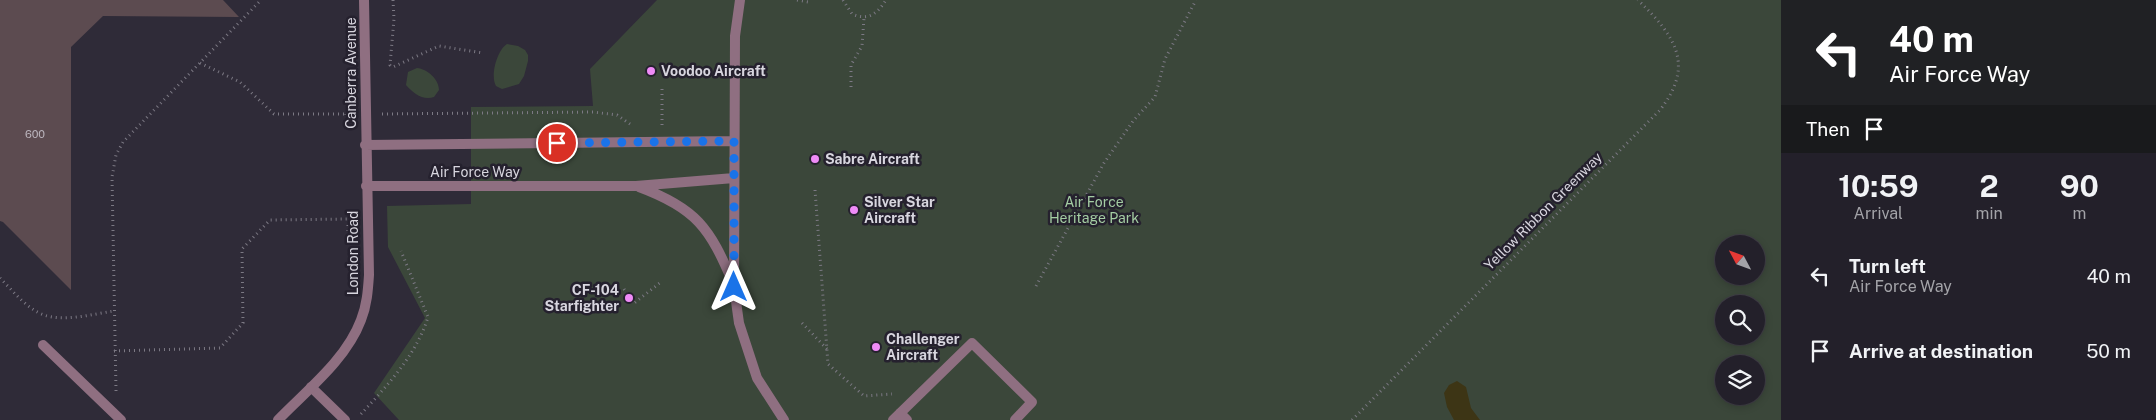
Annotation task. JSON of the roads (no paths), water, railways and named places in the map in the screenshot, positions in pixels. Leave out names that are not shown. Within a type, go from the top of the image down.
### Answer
[{"type":"street","name":"Canberra Avenue","points":[[364,0],[365,146]]},
{"type":"street","points":[[740,0],[735,36],[734,287],[739,323],[757,378],[784,420]]},
{"type":"street","name":"Air Force Way","points":[[365,146],[734,141]]},
{"type":"street","name":"London Road","points":[[278,420],[335,362],[351,341],[361,321],[367,299],[369,275],[365,146]]},
{"type":"street","name":"Air Force Way","points":[[366,186],[636,186],[734,178]]},
{"type":"street","points":[[636,186],[673,201],[706,230],[718,248],[734,287]]},
{"type":"street","points":[[900,418],[972,343],[1032,402],[1015,420]]},
{"type":"street","points":[[43,345],[121,420]]},
{"type":"street","points":[[311,386],[345,420]]},
{"type":"place","name":"Voodoo Aircraft","points":[[651,71]]},
{"type":"place","name":"Sabre Aircraft","points":[[815,159]]},
{"type":"place","name":"Silver Star Aircraft","points":[[854,210]]},
{"type":"place","name":"CF-104 Starfighter","points":[[629,298]]},
{"type":"place","name":"Challenger Aircraft","points":[[876,347]]},
{"type":"park label","name":"Air Force Heritage Park","points":[[1094,210]]}]
